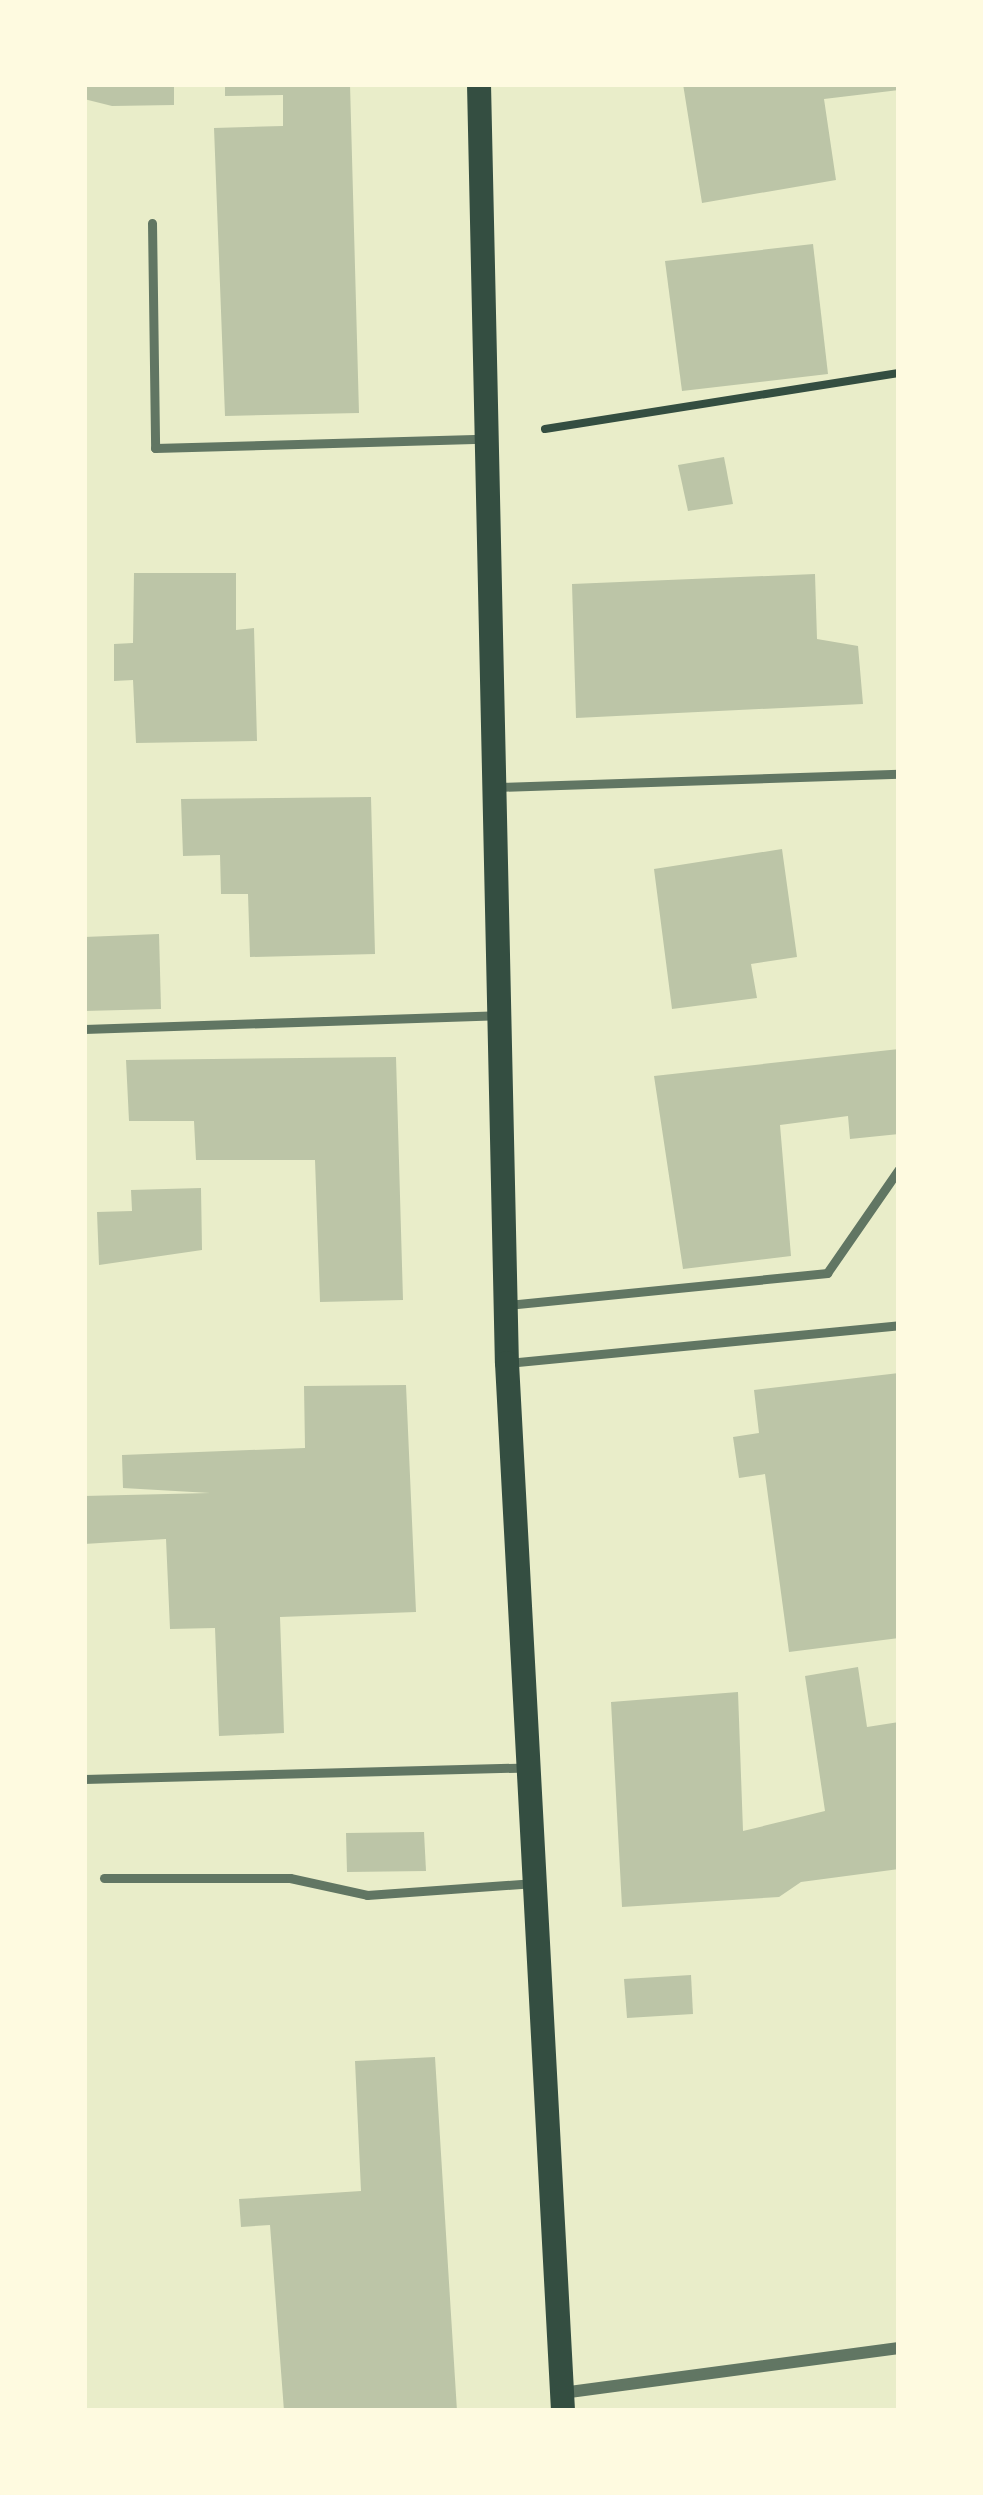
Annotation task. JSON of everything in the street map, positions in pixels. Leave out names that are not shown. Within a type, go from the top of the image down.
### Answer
[{"type":"main road","points":[[479,84],[507,1363],[541,1883],[562,2402]]},
{"type":"street","points":[[562,2402],[899,2348]]},
{"type":"lane","points":[[152,223],[155,448],[486,439]]},
{"type":"lane","points":[[492,788],[899,773]]},
{"type":"lane","points":[[84,1029],[498,1015]]},
{"type":"lane","points":[[506,1305],[827,1273],[899,1169]]},
{"type":"lane","points":[[507,1363],[899,1325]]},
{"type":"lane","points":[[84,1779],[533,1766]]},
{"type":"lane","points":[[104,1877],[290,1879],[367,1895],[541,1883]]},
{"type":"path","points":[[486,439],[899,373]]},
{"type":"building","points":[[84,84],[174,84],[174,105],[112,106],[84,99]]},
{"type":"building","points":[[225,84],[350,84],[359,413],[225,416],[214,128],[283,126],[283,95],[225,96]]},
{"type":"building","points":[[683,84],[899,84],[899,90],[824,99],[836,180],[702,203]]},
{"type":"building","points":[[813,244],[828,374],[682,391],[665,261]]},
{"type":"building","points":[[724,457],[733,504],[688,511],[678,465]]},
{"type":"building","points":[[134,573],[236,573],[236,630],[254,628],[257,741],[136,743],[133,680],[114,681],[114,644],[133,643]]},
{"type":"building","points":[[815,574],[817,639],[858,646],[863,704],[576,718],[572,584]]},
{"type":"building","points":[[371,797],[375,954],[250,957],[248,894],[221,894],[220,855],[183,856],[181,799]]},
{"type":"building","points":[[782,849],[797,957],[751,964],[757,998],[672,1009],[654,869]]},
{"type":"building","points":[[159,934],[161,1009],[84,1011],[84,937]]},
{"type":"building","points":[[899,1049],[899,1134],[850,1139],[848,1116],[780,1125],[791,1256],[683,1269],[654,1076]]},
{"type":"building","points":[[396,1057],[403,1300],[320,1302],[315,1160],[196,1160],[194,1121],[129,1121],[126,1060]]},
{"type":"building","points":[[201,1188],[202,1250],[99,1265],[97,1212],[132,1211],[131,1190]]},
{"type":"building","points":[[899,1373],[899,1638],[789,1652],[765,1474],[739,1478],[733,1437],[759,1433],[754,1390]]},
{"type":"building","points":[[406,1385],[416,1612],[280,1617],[284,1733],[219,1736],[215,1628],[170,1629],[166,1539],[84,1544],[84,1496],[210,1493],[123,1488],[122,1455],[305,1448],[304,1386]]},
{"type":"building","points":[[858,1667],[867,1727],[899,1722],[899,1869],[801,1882],[779,1897],[622,1907],[611,1702],[738,1692],[743,1831],[825,1811],[805,1676]]},
{"type":"building","points":[[424,1832],[426,1871],[347,1872],[346,1833]]},
{"type":"building","points":[[691,1975],[693,2014],[627,2018],[624,1979]]},
{"type":"building","points":[[435,2057],[457,2411],[284,2411],[270,2225],[241,2227],[239,2199],[361,2191],[355,2061]]}]
